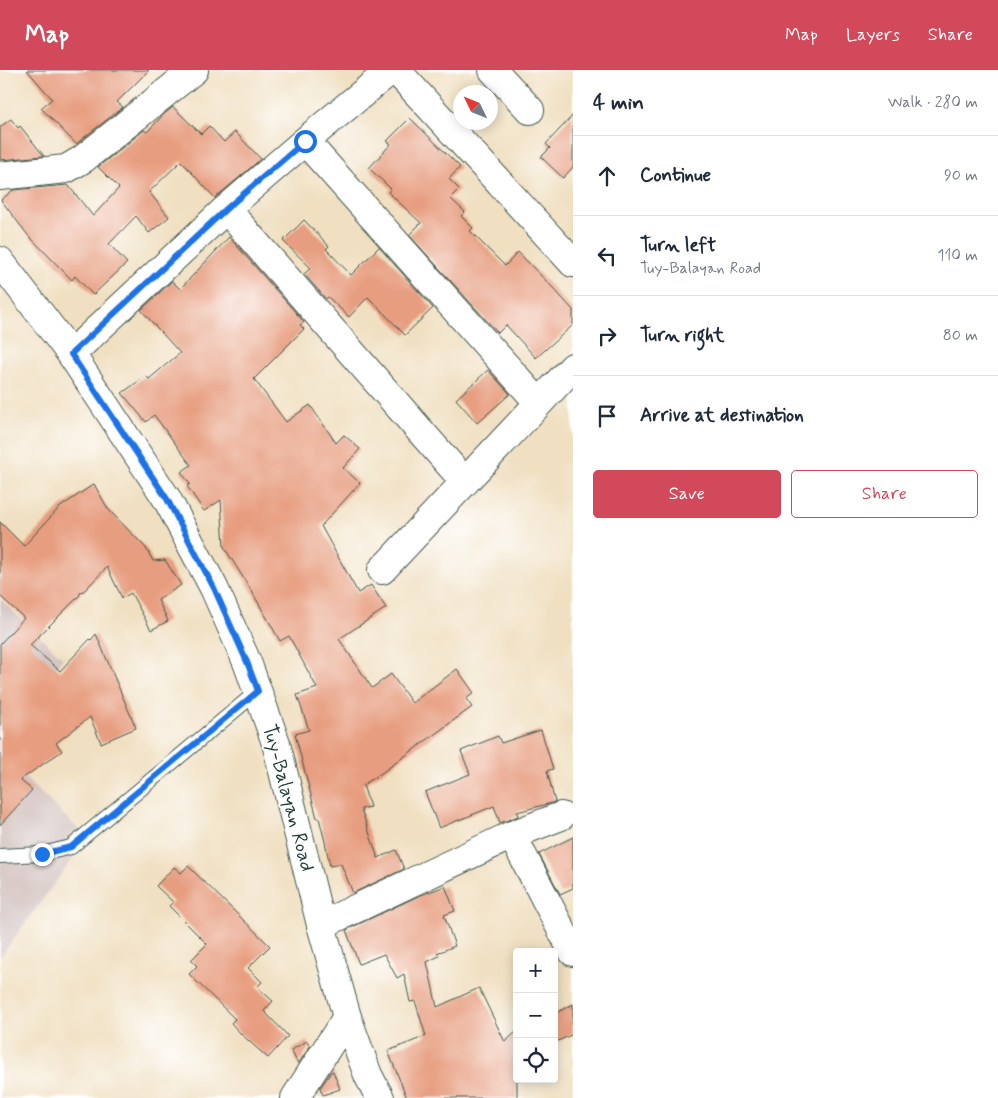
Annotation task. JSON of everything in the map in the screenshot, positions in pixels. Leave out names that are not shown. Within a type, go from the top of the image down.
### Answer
[{"type":"street","points":[[0,176],[66,169],[83,159],[194,70]]},
{"type":"street","points":[[71,354],[226,209],[391,70]]},
{"type":"street","points":[[396,70],[573,262]]},
{"type":"street","points":[[493,70],[530,110]]},
{"type":"street","points":[[305,141],[539,403]]},
{"type":"street","points":[[226,209],[465,482]]},
{"type":"street","name":"Tuy-Balayan Road","points":[[0,261],[71,354],[167,499],[214,588],[247,662],[276,743],[320,925],[347,1017],[368,1075],[380,1098]]},
{"type":"street","points":[[382,570],[573,367]]},
{"type":"street","points":[[320,925],[512,835],[561,816]]},
{"type":"street","points":[[512,835],[573,952]]},
{"type":"street","points":[[295,1098],[347,1017]]},
{"type":"lane","points":[[0,856],[42,854],[71,847],[258,691]]},
{"type":"shaded area","points":[[0,599],[63,658],[0,729]]},
{"type":"shaded area","points":[[0,754],[88,838],[0,957]]},
{"type":"building","points":[[27,70],[149,70],[117,102],[123,107],[76,144],[41,108],[52,99]]},
{"type":"building","points":[[173,107],[201,134],[209,126],[224,142],[235,132],[261,159],[215,198],[181,161],[149,192],[169,217],[149,233],[136,216],[109,244],[127,263],[93,295],[75,276],[72,280],[27,234],[1,200],[13,190],[68,185],[93,216],[119,188],[98,167],[144,130],[147,132]]},
{"type":"building","points":[[573,115],[573,167],[563,178],[541,157],[550,148],[546,144]]},
{"type":"building","points":[[410,118],[460,167],[449,179],[459,189],[450,198],[465,212],[461,216],[473,228],[470,231],[505,266],[518,252],[573,310],[573,325],[536,358],[506,325],[498,333],[409,235],[421,223],[388,192],[391,189],[369,168],[391,144],[387,141]]},
{"type":"building","points":[[11,119],[18,128],[20,126],[44,156],[1,160],[0,127]]},
{"type":"building","points":[[304,220],[329,246],[326,249],[351,275],[379,247],[433,308],[405,335],[368,297],[349,317],[328,297],[326,299],[304,274],[311,268],[283,241]]},
{"type":"building","points":[[229,237],[304,322],[300,325],[304,329],[254,379],[286,422],[310,405],[336,443],[344,435],[360,449],[343,468],[360,483],[321,526],[358,593],[371,585],[386,608],[339,639],[372,688],[391,674],[412,703],[457,669],[474,693],[466,699],[472,707],[363,785],[370,807],[361,809],[378,858],[396,850],[404,869],[353,893],[341,864],[330,866],[319,818],[317,818],[295,734],[309,730],[297,695],[317,688],[289,636],[280,641],[224,547],[221,500],[204,511],[187,486],[190,484],[181,472],[191,465],[154,415],[146,422],[122,393],[146,376],[149,379],[180,353],[141,310],[172,281],[180,289]]},
{"type":"building","points":[[488,370],[510,394],[477,423],[456,399]]},
{"type":"building","points":[[94,484],[108,509],[146,548],[153,561],[165,560],[181,585],[158,600],[168,621],[151,630],[131,593],[122,598],[107,567],[30,645],[60,671],[96,634],[136,728],[101,743],[90,717],[56,743],[62,751],[20,780],[32,790],[0,825],[0,644],[24,618],[0,596],[0,522],[24,546],[59,508]]},
{"type":"building","points":[[541,730],[553,769],[547,771],[555,802],[517,812],[518,816],[500,823],[494,806],[439,828],[425,792],[470,774],[461,751],[498,736],[501,743]]},
{"type":"building","points":[[573,837],[573,888],[560,894],[539,854]]},
{"type":"building","points":[[188,866],[270,946],[248,968],[262,982],[257,987],[273,1001],[264,1011],[288,1036],[268,1058],[241,1034],[231,1023],[235,1019],[189,974],[197,966],[191,960],[207,944],[169,906],[173,902],[156,886],[174,867],[181,873]]},
{"type":"building","points":[[445,886],[455,911],[444,915],[455,946],[437,953],[439,956],[427,962],[437,1007],[479,988],[505,1042],[513,1035],[513,1083],[517,1083],[517,1098],[407,1098],[388,1051],[426,1036],[415,1001],[410,1002],[404,974],[397,978],[384,954],[359,964],[346,930],[416,897]]},
{"type":"building","points":[[573,1004],[573,1034],[558,1041],[558,1038],[558,1012]]},
{"type":"building","points":[[307,1041],[310,1046],[298,1064],[291,1050]]},
{"type":"building","points":[[333,1071],[340,1089],[323,1095],[320,1088]]},
{"type":"route","points":[[42,854],[71,847],[258,691],[214,588],[167,499],[71,354],[226,209],[305,141]]}]
